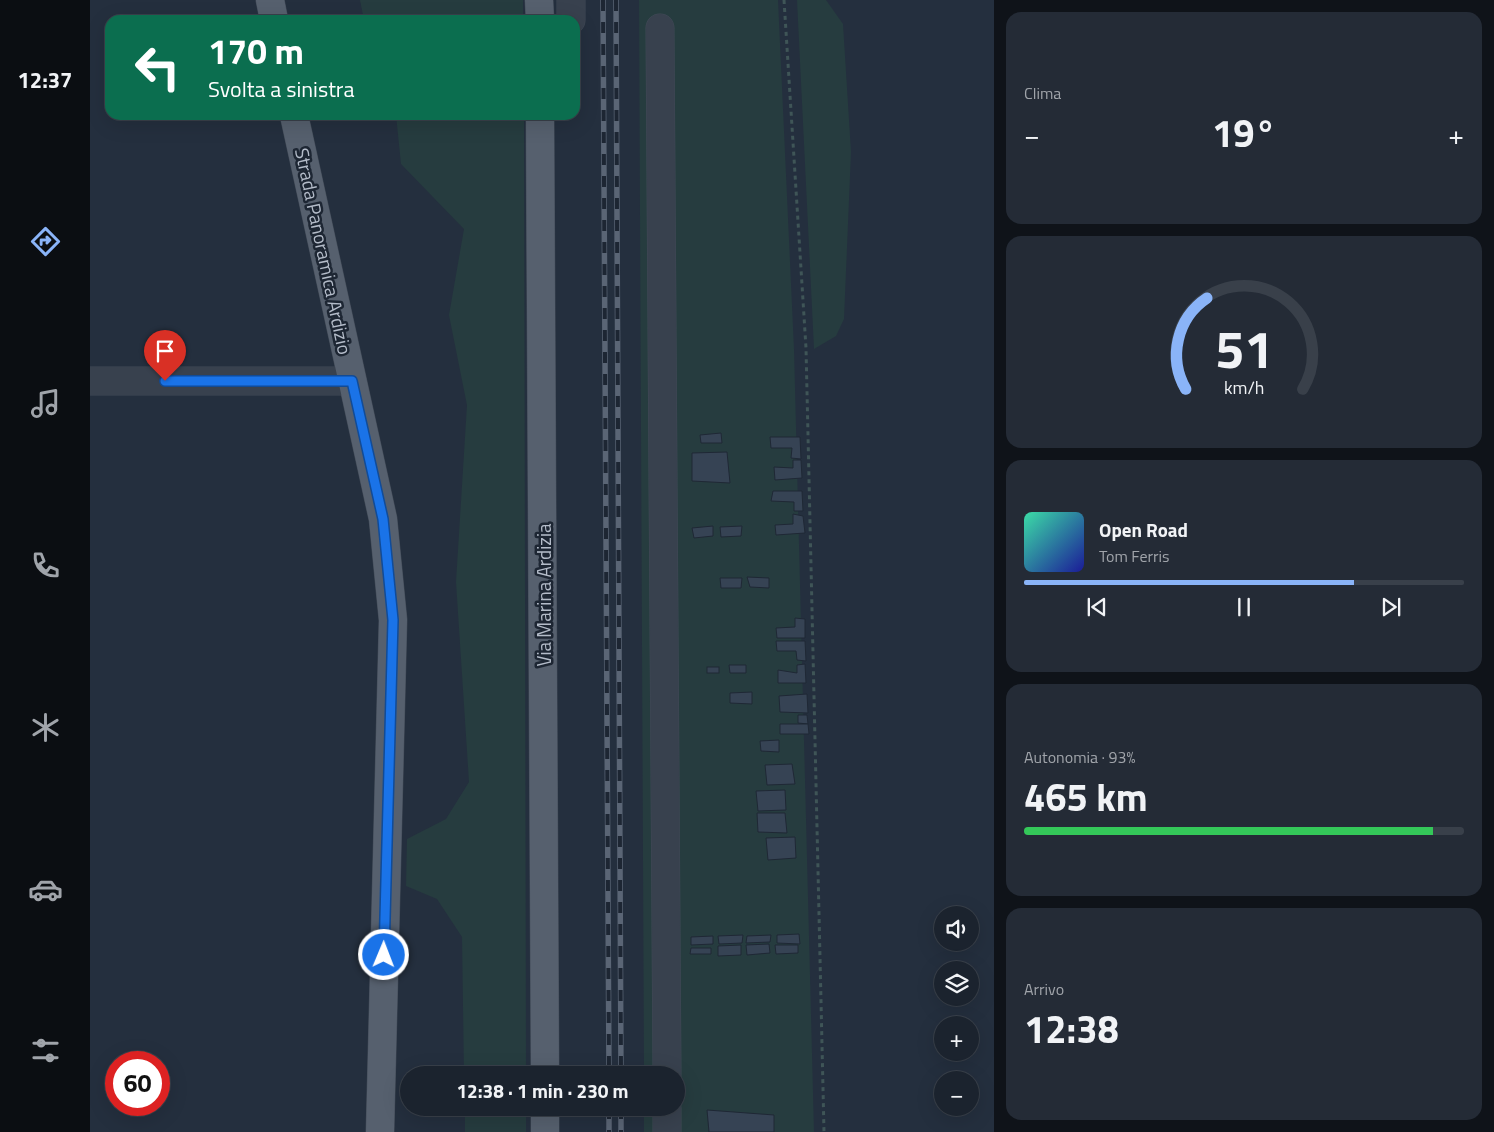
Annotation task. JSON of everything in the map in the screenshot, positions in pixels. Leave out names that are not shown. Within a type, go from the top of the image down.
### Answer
[{"type":"main road","points":[[270,0],[273,15]]},
{"type":"main road","points":[[539,0],[540,15]]},
{"type":"main road","name":"Strada Panoramica Ardizio","points":[[295,120],[383,519],[393,620],[380,1132]]},
{"type":"main road","name":"Via Marina Ardizia","points":[[540,120],[545,1066]]},
{"type":"main road","points":[[545,1116],[545,1132]]},
{"type":"street","points":[[571,0],[571,15]]},
{"type":"street","points":[[660,28],[667,1066]]},
{"type":"street","points":[[90,381],[352,381]]},
{"type":"street","points":[[667,1116],[667,1132]]},
{"type":"path","points":[[784,0],[806,348],[824,1132]]},
{"type":"green space","points":[[360,0],[523,0],[523,15],[363,15]]},
{"type":"green space","points":[[639,0],[778,0],[794,349],[814,1132],[644,1132],[644,1116],[685,1116],[685,1066],[644,1066]]},
{"type":"green space","points":[[797,0],[826,0],[843,24],[851,152],[844,319],[836,336],[814,349]]},
{"type":"green space","points":[[397,120],[524,120],[526,1066],[464,1066],[462,937],[437,899],[406,886],[407,839],[446,819],[469,782],[456,582],[467,405],[449,315],[464,229],[401,164]]},
{"type":"green space","points":[[465,1116],[526,1116],[526,1132],[465,1132]]},
{"type":"building","points":[[721,433],[722,443],[701,443],[700,435]]},
{"type":"building","points":[[770,437],[800,437],[801,459],[791,458],[792,448],[771,448]]},
{"type":"building","points":[[727,452],[730,483],[692,481],[692,453]]},
{"type":"building","points":[[793,460],[801,460],[802,478],[775,480],[774,467],[793,468]]},
{"type":"building","points":[[773,491],[802,491],[803,511],[794,511],[794,502],[771,501]]},
{"type":"building","points":[[793,514],[803,516],[805,533],[776,535],[775,525],[793,524]]},
{"type":"building","points":[[713,526],[713,536],[694,538],[692,528]]},
{"type":"building","points":[[742,526],[741,536],[721,537],[720,527]]},
{"type":"building","points":[[747,577],[769,578],[769,588],[750,587]]},
{"type":"building","points":[[720,578],[742,578],[741,588],[721,588]]},
{"type":"building","points":[[795,618],[805,619],[805,638],[777,638],[776,628],[795,627]]},
{"type":"building","points":[[776,641],[805,641],[806,661],[797,660],[796,651],[777,651]]},
{"type":"building","points":[[805,664],[806,683],[778,683],[778,670],[797,673],[797,665]]},
{"type":"building","points":[[729,665],[746,665],[746,673],[730,673]]},
{"type":"building","points":[[707,667],[719,667],[719,673],[707,673]]},
{"type":"building","points":[[752,692],[752,704],[730,703],[730,693]]},
{"type":"building","points":[[807,694],[808,713],[780,712],[779,696]]},
{"type":"building","points":[[798,715],[807,715],[808,724],[798,723]]},
{"type":"building","points":[[780,724],[808,724],[809,734],[780,734]]},
{"type":"building","points":[[779,740],[779,752],[761,751],[760,741]]},
{"type":"building","points":[[792,764],[795,784],[767,785],[765,765]]},
{"type":"building","points":[[785,790],[786,810],[758,811],[756,791]]},
{"type":"building","points":[[757,813],[785,813],[787,833],[758,832]]},
{"type":"building","points":[[795,837],[796,858],[768,860],[766,838]]},
{"type":"building","points":[[799,934],[800,944],[777,943],[777,935]]},
{"type":"building","points":[[743,935],[742,943],[719,944],[718,936]]},
{"type":"building","points":[[771,935],[770,942],[746,943],[747,936]]},
{"type":"building","points":[[713,936],[713,944],[691,945],[691,937]]},
{"type":"building","points":[[769,944],[770,953],[747,955],[746,945]]},
{"type":"building","points":[[741,945],[741,955],[718,956],[718,946]]},
{"type":"building","points":[[775,945],[798,945],[798,953],[776,954]]},
{"type":"building","points":[[691,948],[711,948],[711,954],[690,954]]},
{"type":"building","points":[[707,1110],[774,1115],[774,1132],[709,1132]]},
{"type":"railway","points":[[603,0],[609,1066]]},
{"type":"railway","points":[[616,0],[621,1066]]},
{"type":"railway","points":[[609,1116],[609,1132]]},
{"type":"railway","points":[[621,1116],[621,1132]]},
{"type":"route","points":[[165,381],[352,381],[383,519],[393,620],[384,955]]}]
